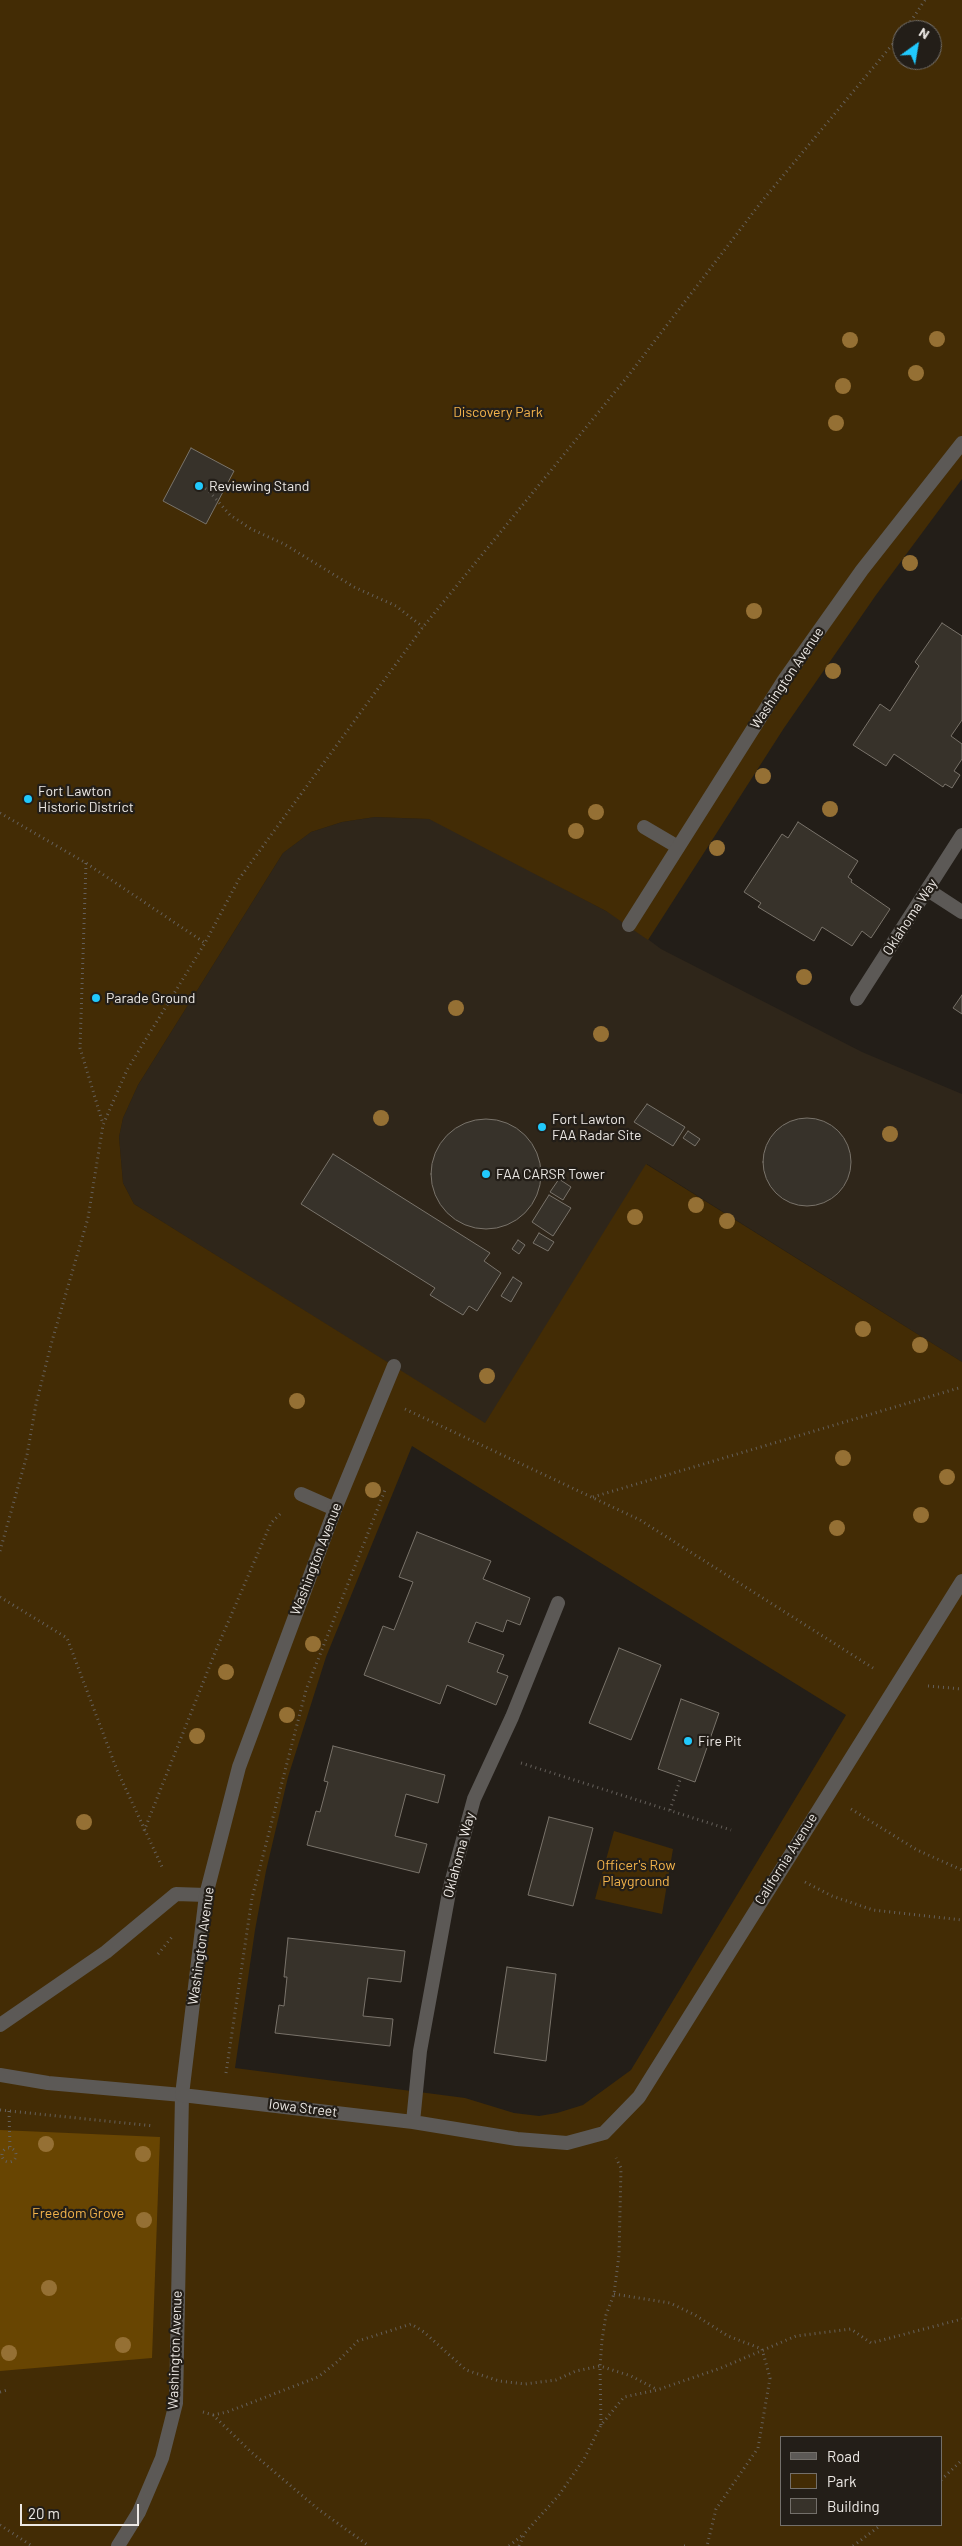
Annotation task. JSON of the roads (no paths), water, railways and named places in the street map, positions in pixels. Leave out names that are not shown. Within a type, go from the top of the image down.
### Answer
[{"type":"street","name":"Washington Avenue","points":[[629,925],[784,680],[856,578],[962,443]]},
{"type":"street","points":[[644,827],[678,847]]},
{"type":"street","name":"Oklahoma Way","points":[[857,999],[962,834]]},
{"type":"street","points":[[928,890],[962,912]]},
{"type":"street","name":"Washington Avenue","points":[[118,2546],[139,2512],[162,2458],[176,2403],[182,2095],[206,1895],[239,1767],[335,1508],[394,1366]]},
{"type":"street","points":[[301,1494],[335,1508]]},
{"type":"street","name":"California Avenue","points":[[604,2133],[639,2097],[826,1794],[962,1581]]},
{"type":"street","name":"Oklahoma Way","points":[[413,2122],[425,2016],[450,1887],[474,1799],[558,1603]]},
{"type":"street","points":[[0,2025],[106,1952],[176,1894],[206,1895]]},
{"type":"street","name":"Iowa Street","points":[[0,2075],[48,2083],[224,2099],[413,2122],[517,2139],[567,2143],[604,2133]]},
{"type":"place","name":"Reviewing Stand","points":[[199,486]]},
{"type":"place","name":"Fort Lawton Historic District","points":[[28,799]]},
{"type":"place","name":"Parade Ground","points":[[96,998]]},
{"type":"place","name":"Fort Lawton FAA Radar Site","points":[[542,1127]]},
{"type":"place","name":"FAA CARSR Tower","points":[[486,1174]]},
{"type":"place","name":"Fire Pit","points":[[688,1741]]},
{"type":"park label","name":"Discovery Park","points":[[498,412]]},
{"type":"park label","name":"Officer's Row Playground","points":[[636,1874]]},
{"type":"park label","name":"Freedom Grove","points":[[78,2213]]}]
